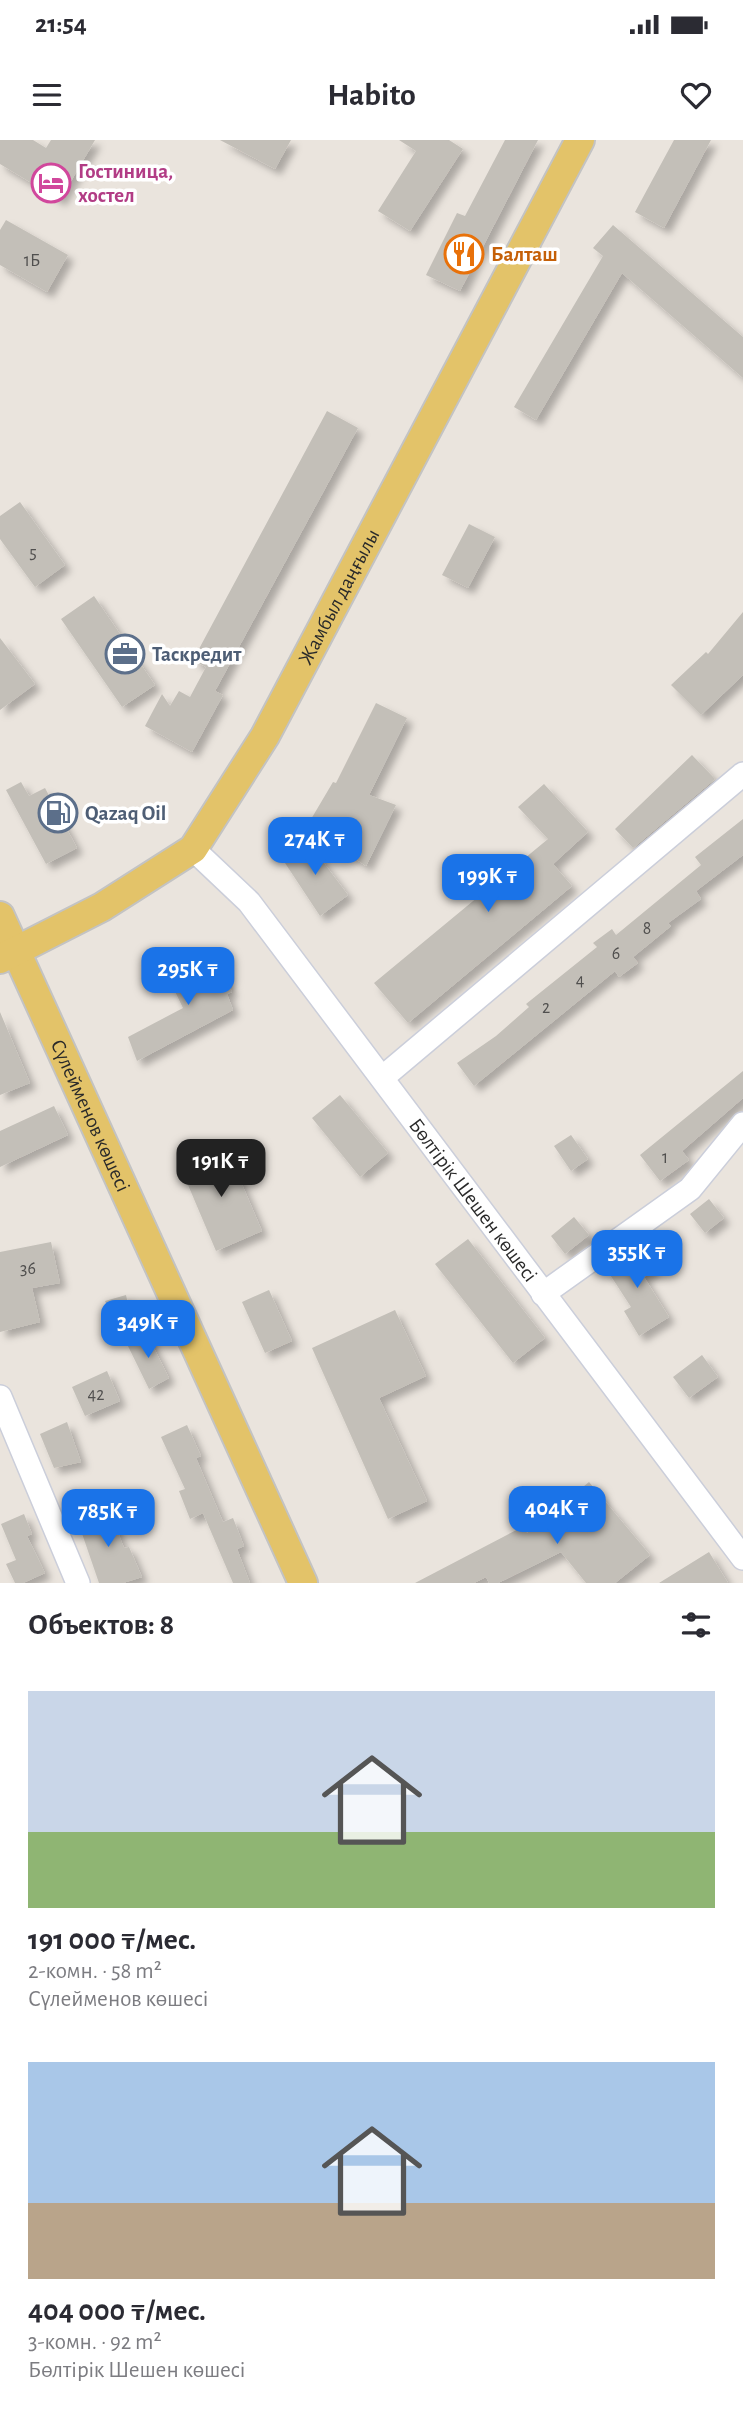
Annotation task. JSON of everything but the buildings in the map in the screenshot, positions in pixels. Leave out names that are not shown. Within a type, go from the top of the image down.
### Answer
[{"type":"main road","name":"Жамбыл даңғылы","points":[[8,956],[102,907],[193,849],[265,736],[580,140]]},
{"type":"main road","name":"Сүлейменов көшесі","points":[[0,916],[8,956],[303,1583]]},
{"type":"street","points":[[382,1078],[743,774]]},
{"type":"street","name":"Бөлтірік Шешен көшесі","points":[[193,849],[249,902],[743,1558]]},
{"type":"street","points":[[543,1294],[690,1189],[743,1124]]},
{"type":"street","points":[[0,1397],[78,1583]]},
{"type":"place","name":"Гостиница, хостел","points":[[51,183]]},
{"type":"place","name":"Балташ","points":[[464,254]]},
{"type":"place","name":"Таскредит","points":[[125,654]]},
{"type":"place","name":"Qazaq Oil","points":[[58,813]]}]
